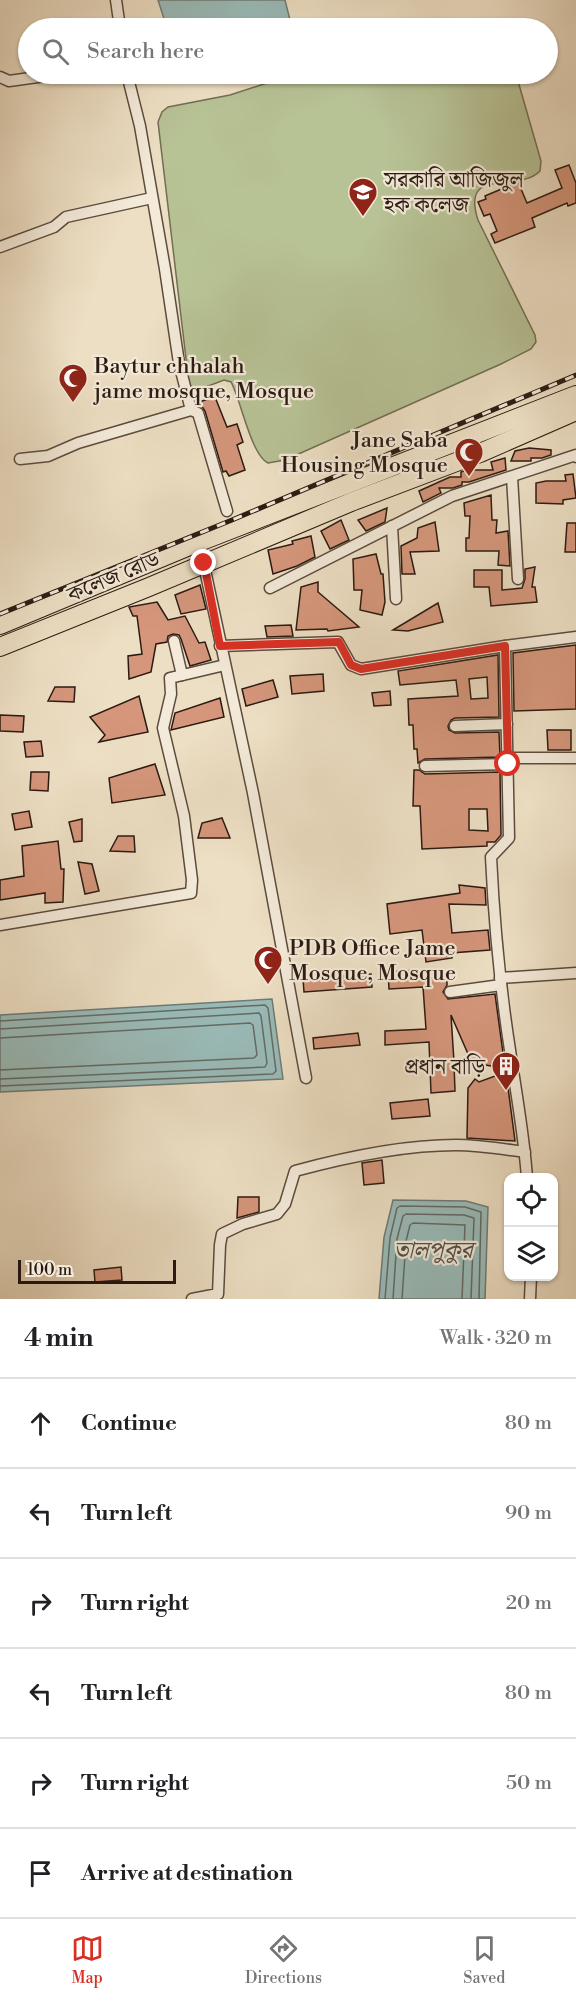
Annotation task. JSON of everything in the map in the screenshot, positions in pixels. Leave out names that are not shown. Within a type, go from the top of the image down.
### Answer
[{"type":"highway","name":"কলেজ রোড","points":[[2,621],[576,395]]},
{"type":"highway","name":"কলেজ রোড","points":[[0,647],[149,588],[351,502],[480,453],[576,411]]},
{"type":"street","points":[[116,0],[119,18]]},
{"type":"street","points":[[1,79],[18,80]]},
{"type":"street","points":[[130,84],[140,126],[169,290],[179,363],[191,410]]},
{"type":"street","points":[[0,246],[54,227],[66,217],[152,198]]},
{"type":"street","points":[[20,459],[48,456],[78,443],[191,410],[198,413],[227,511]]},
{"type":"street","points":[[270,588],[452,496],[576,455],[576,458]]},
{"type":"street","points":[[512,477],[518,579]]},
{"type":"street","points":[[392,526],[396,599]]},
{"type":"street","points":[[199,542],[253,793],[306,1078]]},
{"type":"street","points":[[220,646],[339,642],[351,665],[361,669],[576,637]]},
{"type":"street","points":[[174,641],[182,675]]},
{"type":"street","points":[[505,646],[509,838],[491,857],[501,982],[527,1173]]},
{"type":"street","points":[[0,925],[191,893],[192,880],[184,816],[163,728],[171,694],[170,678],[225,665]]},
{"type":"street","points":[[455,726],[507,724]]},
{"type":"street","points":[[425,766],[576,758]]},
{"type":"street","points":[[450,992],[501,982],[576,973]]},
{"type":"street","points":[[192,1299],[218,1294],[222,1234],[243,1224],[277,1214],[285,1204],[295,1171],[341,1159],[456,1145],[525,1152]]},
{"type":"street","points":[[530,1299],[531,1281]]},
{"type":"green space","name":"সরকারি আজিজুল হক কলেজ","points":[[264,84],[519,84],[541,161],[540,171],[518,181],[484,186],[477,192],[475,203],[478,220],[535,335],[536,342],[531,349],[285,460],[268,463],[262,458],[251,439],[231,382],[224,380],[195,391],[189,384],[158,122],[162,112],[168,107],[230,95]]},
{"type":"water","points":[[158,0],[285,0],[290,18],[164,18]]},
{"type":"water","points":[[272,999],[283,1079],[0,1092],[0,1015]]},
{"type":"water","name":"তালপুকুর","points":[[393,1200],[466,1201],[488,1207],[485,1299],[379,1299],[384,1237]]},
{"type":"building","points":[[569,165],[576,183],[576,203],[568,206],[567,203],[532,218],[535,227],[495,243],[491,234],[497,231],[490,214],[484,216],[478,202],[486,199],[485,196],[518,182],[527,203],[562,188],[555,170]]},
{"type":"building","points":[[215,397],[227,427],[237,424],[243,442],[237,445],[245,470],[229,476],[226,471],[223,472],[205,411],[199,402]]},
{"type":"building","points":[[529,448],[551,450],[551,455],[531,458],[531,461],[511,461],[515,451]]},
{"type":"building","points":[[505,458],[506,470],[469,482],[462,482],[462,485],[453,488],[439,488],[441,493],[423,502],[419,491],[450,477],[461,477],[461,472],[467,470],[493,470],[491,462]]},
{"type":"building","points":[[573,474],[576,498],[563,500],[563,504],[536,503],[536,483],[566,481],[565,475]]},
{"type":"building","points":[[491,495],[492,520],[497,520],[496,533],[508,531],[510,566],[498,565],[499,551],[466,551],[470,516],[465,516],[464,503]]},
{"type":"building","points":[[387,508],[385,522],[366,531],[358,520]]},
{"type":"building","points":[[341,520],[349,540],[330,549],[321,531]]},
{"type":"building","points":[[435,522],[439,551],[410,552],[415,574],[402,574],[401,546],[417,538],[418,528]]},
{"type":"building","points":[[567,523],[576,523],[576,552],[565,552]]},
{"type":"building","points":[[311,536],[315,557],[273,574],[268,550],[293,544],[292,541]]},
{"type":"building","points":[[376,554],[381,574],[383,574],[385,602],[382,615],[360,610],[362,590],[354,590],[353,559]]},
{"type":"building","points":[[535,567],[532,587],[535,587],[537,602],[491,606],[489,587],[474,587],[474,570],[502,570],[502,590],[522,588],[525,569]]},
{"type":"building","points":[[318,582],[318,592],[359,627],[328,631],[327,629],[296,630],[301,587]]},
{"type":"building","points":[[200,585],[206,609],[181,614],[175,595]]},
{"type":"building","points":[[157,602],[168,620],[185,616],[199,643],[205,642],[211,660],[190,666],[179,635],[173,634],[168,636],[167,642],[156,644],[151,672],[129,679],[128,656],[142,654],[137,616],[133,616],[129,607]]},
{"type":"building","points":[[438,603],[443,622],[408,631],[393,630]]},
{"type":"building","points":[[291,625],[293,636],[267,637],[265,626]]},
{"type":"building","points":[[576,645],[576,709],[514,711],[513,653]]},
{"type":"building","points":[[498,655],[499,717],[455,718],[448,726],[449,730],[455,733],[499,732],[500,757],[425,759],[418,763],[417,749],[414,749],[413,725],[409,725],[408,699],[458,696],[456,680],[400,685],[398,671]],"holes":[[[487,677],[488,698],[471,699],[469,679]]]},
{"type":"building","points":[[323,674],[324,691],[292,694],[290,676]]},
{"type":"building","points":[[273,680],[278,697],[246,706],[242,689]]},
{"type":"building","points":[[55,687],[75,687],[74,702],[48,701]]},
{"type":"building","points":[[390,691],[391,705],[374,706],[372,693]]},
{"type":"building","points":[[139,696],[148,732],[99,742],[105,735],[90,717]]},
{"type":"building","points":[[220,698],[224,717],[171,730],[175,713]]},
{"type":"building","points":[[0,715],[24,716],[23,732],[0,731]]},
{"type":"building","points":[[547,730],[571,730],[571,750],[548,750]]},
{"type":"building","points":[[41,741],[43,756],[26,757],[24,742]]},
{"type":"building","points":[[155,764],[165,795],[112,803],[109,778]]},
{"type":"building","points":[[414,770],[425,774],[500,772],[501,835],[495,842],[487,842],[487,846],[422,849],[420,806],[413,806]],"holes":[[[469,809],[487,809],[488,831],[469,830]]]},
{"type":"building","points":[[31,772],[49,772],[48,791],[30,790]]},
{"type":"building","points":[[29,811],[32,827],[15,830],[12,814]]},
{"type":"building","points":[[222,818],[230,838],[198,838],[202,823]]},
{"type":"building","points":[[82,819],[82,841],[74,842],[69,822]]},
{"type":"building","points":[[118,836],[134,836],[135,852],[110,851]]},
{"type":"building","points":[[58,841],[61,869],[64,869],[63,902],[45,903],[45,893],[0,900],[0,880],[24,876],[22,846]]},
{"type":"building","points":[[78,862],[92,864],[99,891],[85,894]]},
{"type":"building","points":[[459,885],[485,888],[486,905],[449,904],[452,933],[488,930],[490,950],[451,953],[452,958],[426,962],[422,930],[390,934],[387,904],[460,893]]},
{"type":"building","points":[[418,970],[419,979],[447,977],[447,985],[443,992],[448,999],[495,994],[505,1068],[472,1063],[451,1015],[454,1062],[451,1062],[454,1064],[455,1091],[431,1093],[429,1042],[385,1045],[385,1031],[426,1029],[423,987],[389,989],[388,972]]},
{"type":"building","points":[[371,974],[372,987],[304,992],[303,979]]},
{"type":"building","points":[[358,1033],[360,1045],[314,1049],[313,1038]]},
{"type":"building","points":[[506,1072],[515,1141],[467,1138],[468,1088],[475,1079],[479,1082]]},
{"type":"building","points":[[428,1099],[430,1116],[392,1119],[390,1103]]},
{"type":"building","points":[[382,1160],[384,1183],[364,1185],[362,1163]]},
{"type":"building","points":[[238,1197],[259,1197],[259,1212],[237,1218]]},
{"type":"building","points":[[121,1267],[122,1280],[95,1282],[94,1270]]},
{"type":"railway","points":[[0,614],[232,520],[576,375]]},
{"type":"place","name":"সরকারি আজিজুল হক কলেজ","points":[[363,218]]},
{"type":"place","name":"Baytur chhalah jame mosque, Mosque","points":[[73,404]]},
{"type":"place","name":"Jane Saba Housing Mosque","points":[[469,478]]},
{"type":"place","name":"PDB Office Jame Mosque, Mosque","points":[[268,986]]},
{"type":"place","name":"প্রধান বাড়ি","points":[[506,1092]]},
{"type":"route","points":[[204,563],[220,646],[333,641],[339,642],[351,665],[361,669],[505,646],[508,764]]}]
